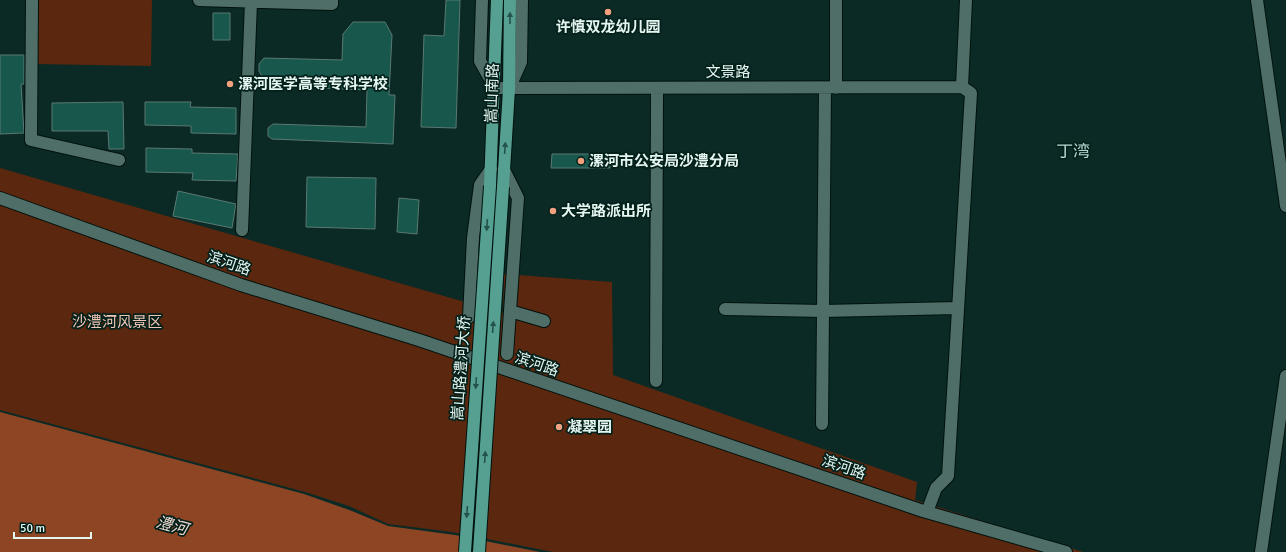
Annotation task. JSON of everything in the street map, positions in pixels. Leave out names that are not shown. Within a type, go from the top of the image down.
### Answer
[{"type":"main road","name":"嵩山南路","points":[[490,186],[495,88],[497,0]]},
{"type":"main road","name":"嵩山南路","points":[[503,187],[509,89],[510,0]]},
{"type":"main road","name":"嵩山路澧河大桥","points":[[465,552],[490,186]]},
{"type":"main road","name":"嵩山路澧河大桥","points":[[479,552],[503,187]]},
{"type":"street","points":[[32,0],[31,140],[119,160]]},
{"type":"street","points":[[198,0],[332,4],[332,0]]},
{"type":"street","points":[[482,0],[480,61],[495,88]]},
{"type":"street","points":[[509,89],[522,62],[522,0]]},
{"type":"street","points":[[822,424],[823,311],[830,88],[836,0]]},
{"type":"street","points":[[927,512],[936,488],[948,476],[971,93],[962,87],[966,0]]},
{"type":"street","points":[[1257,0],[1286,206]]},
{"type":"street","points":[[242,230],[251,2]]},
{"type":"street","name":"文景路","points":[[495,88],[962,87]]},
{"type":"street","points":[[656,381],[657,88]]},
{"type":"street","points":[[469,317],[473,238],[480,185],[491,169]]},
{"type":"street","points":[[504,170],[518,198],[506,354]]},
{"type":"street","name":"滨河路","points":[[0,198],[241,285],[419,340],[927,512],[1066,552]]},
{"type":"street","points":[[725,309],[823,311],[957,308]]},
{"type":"street","points":[[510,311],[544,321]]},
{"type":"street","points":[[1261,552],[1286,376]]},
{"type":"green space","points":[[37,0],[152,0],[151,66],[36,64]]},
{"type":"green space","name":"沙澧河风景区","points":[[0,168],[503,313],[504,274],[612,282],[613,375],[917,482],[915,500],[1083,552],[553,552],[452,532],[388,524],[349,506],[305,492],[0,410]]},
{"type":"water","name":"澧河","points":[[0,412],[304,494],[352,511],[388,526],[455,535],[540,552],[0,552]]},
{"type":"building","points":[[446,0],[460,0],[456,128],[421,127],[424,35],[444,36]]},
{"type":"building","points":[[213,13],[230,13],[230,40],[213,40]]},
{"type":"building","points":[[353,22],[385,22],[392,35],[389,95],[395,95],[393,144],[272,139],[268,136],[268,128],[273,124],[366,127],[367,90],[320,88],[321,80],[263,78],[259,71],[259,64],[264,58],[342,60],[343,34]]},
{"type":"building","points":[[0,55],[24,55],[24,84],[21,84],[24,133],[0,134]]},
{"type":"building","points":[[123,102],[124,149],[109,149],[108,131],[52,131],[52,103]]},
{"type":"building","points":[[145,102],[191,102],[190,107],[236,108],[236,134],[191,133],[191,126],[145,125]]},
{"type":"building","points":[[146,148],[192,149],[192,153],[238,154],[236,181],[192,180],[193,173],[146,172]]},
{"type":"building","name":"漯河市公安局沙澧分局","points":[[552,154],[610,154],[610,168],[551,168]]},
{"type":"building","points":[[307,177],[376,178],[375,229],[306,227]]},
{"type":"building","points":[[178,191],[236,204],[232,228],[173,216]]},
{"type":"building","points":[[399,198],[419,200],[417,234],[397,232]]},
{"type":"place","name":"许慎双龙幼儿园","points":[[608,12]]},
{"type":"place","name":"漯河医学高等专科学校","points":[[230,84]]},
{"type":"place","name":"漯河市公安局沙澧分局","points":[[581,161]]},
{"type":"place","name":"大学路派出所","points":[[553,211]]},
{"type":"place","name":"凝翠园","points":[[559,427]]},
{"type":"district","name":"丁湾","points":[[1073,151]]}]
